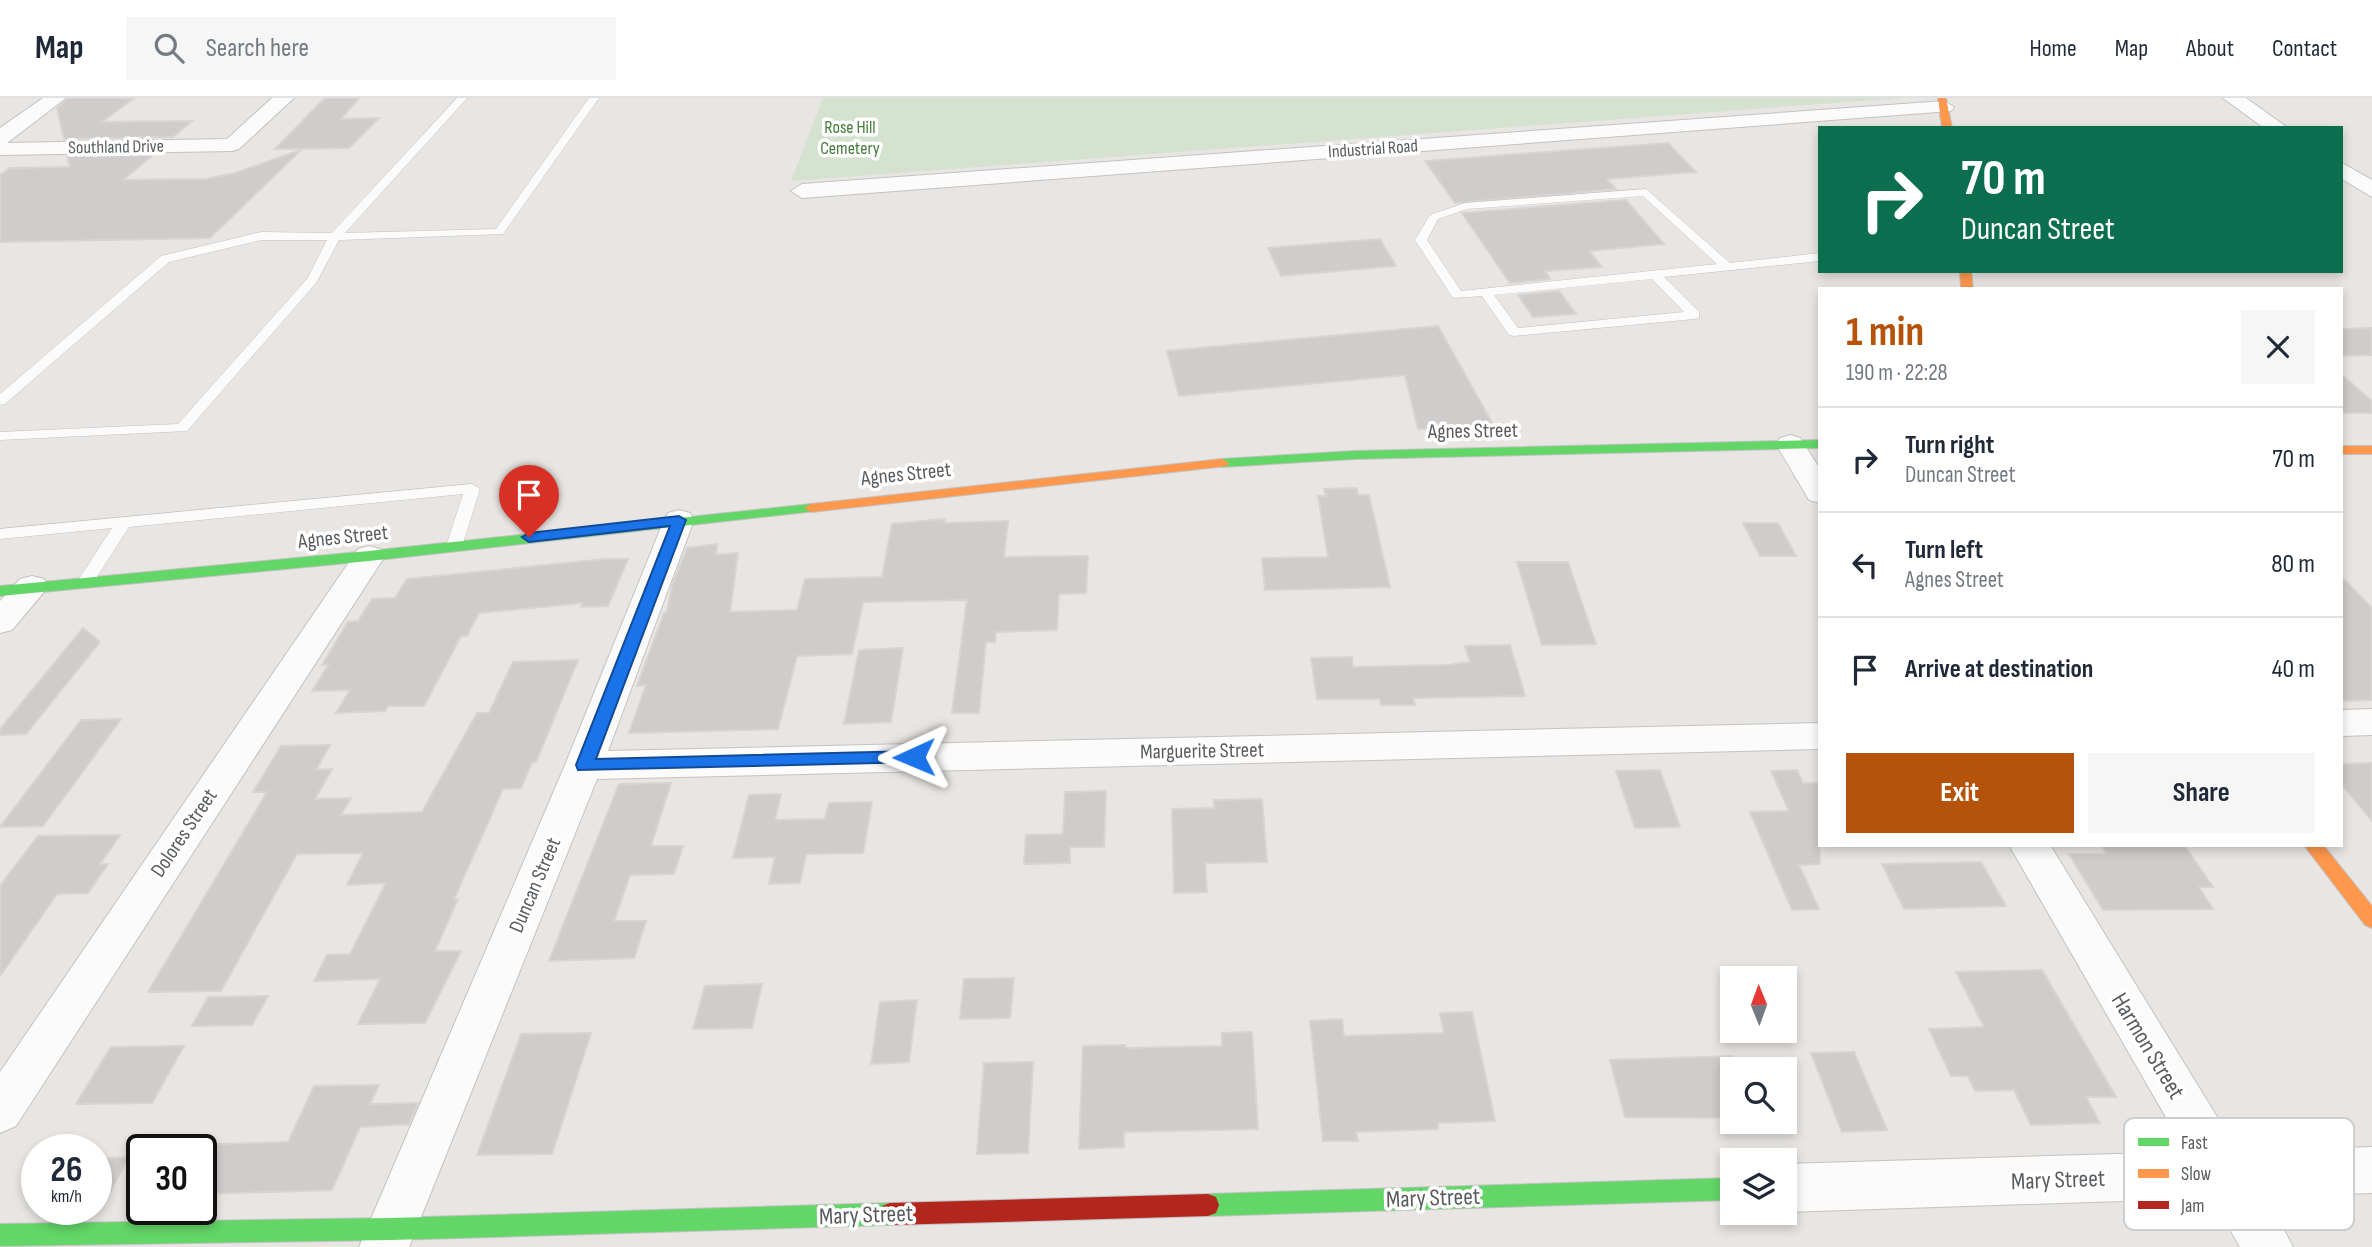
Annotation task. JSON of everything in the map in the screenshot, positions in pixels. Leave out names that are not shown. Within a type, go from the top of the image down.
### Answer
[{"type":"main road","name":"Agnes Street","points":[[16,589],[369,556],[679,520],[1231,462],[1355,455],[1818,444]]},
{"type":"main road","points":[[2343,450],[2372,450]]},
{"type":"main road","points":[[2315,847],[2372,920]]},
{"type":"main road","name":"Mary Street","points":[[0,1235],[387,1238],[1720,1189]]},
{"type":"street","points":[[0,138],[56,98]]},
{"type":"street","name":"Southland Drive","points":[[0,149],[232,145],[284,98]]},
{"type":"street","points":[[2234,98],[2275,126]]},
{"type":"street","name":"Industrial Road","points":[[802,191],[1944,111]]},
{"type":"street","points":[[2343,170],[2372,190]]},
{"type":"street","points":[[1790,444],[1818,491]]},
{"type":"street","name":"Duncan Street","points":[[387,1238],[584,765],[679,520]]},
{"type":"street","name":"Dolores Street","points":[[0,1111],[369,556]]},
{"type":"street","points":[[0,622],[16,589]]},
{"type":"street","points":[[2343,723],[2372,722]]},
{"type":"street","name":"Marguerite Street","points":[[584,765],[1818,736]]},
{"type":"street","name":"Harmon Street","points":[[2030,847],[2190,1118]]},
{"type":"street","name":"Mary Street","points":[[2354,1171],[2372,1170]]},
{"type":"street","name":"Mary Street","points":[[1797,1188],[2124,1178]]},
{"type":"street","name":"Harmon Street","points":[[2257,1230],[2267,1247]]},
{"type":"lane","points":[[0,436],[182,428],[312,280],[335,237],[462,98]]},
{"type":"lane","points":[[0,401],[165,260],[261,236],[335,237],[499,232],[594,98]]},
{"type":"lane","points":[[1727,267],[1646,192],[1465,206],[1434,217],[1421,240],[1457,295],[1655,275],[1818,257]]},
{"type":"lane","points":[[1485,292],[1514,332],[1694,316],[1655,275]]},
{"type":"lane","points":[[0,534],[472,489],[454,546]]},
{"type":"lane","points":[[85,582],[123,523]]},
{"type":"green space","name":"Rose Hill Cemetery","points":[[823,98],[1901,98],[791,181]]},
{"type":"building","points":[[69,98],[134,98],[102,122],[192,121],[173,137],[64,139],[57,108]]},
{"type":"building","points":[[325,98],[359,98],[341,119],[379,118],[349,148],[275,149]]},
{"type":"building","points":[[1668,143],[1696,172],[1607,179],[1616,189],[1455,203],[1425,161]]},
{"type":"building","points":[[301,150],[210,238],[0,242],[0,175],[10,168],[70,167],[67,156],[153,155],[123,180],[206,179],[235,173]]},
{"type":"building","points":[[1626,200],[1664,244],[1589,251],[1602,267],[1545,271],[1550,279],[1510,283],[1462,213]]},
{"type":"building","points":[[1380,239],[1396,266],[1281,276],[1268,248]]},
{"type":"building","points":[[1559,291],[1576,314],[1533,317],[1518,295]]},
{"type":"building","points":[[1438,326],[1495,428],[1418,429],[1405,375],[1179,396],[1167,351]]},
{"type":"building","points":[[2372,328],[2372,355],[2343,356],[2343,329]]},
{"type":"building","points":[[2343,376],[2372,401],[2372,413],[2343,413]]},
{"type":"building","points":[[1357,488],[1358,495],[1369,495],[1390,587],[1265,590],[1262,558],[1328,557],[1318,496],[1326,496],[1324,489]]},
{"type":"building","points":[[945,519],[944,523],[1008,521],[1004,557],[1088,556],[1086,593],[1059,594],[1057,630],[996,632],[995,642],[986,642],[979,713],[952,713],[967,600],[863,602],[852,654],[797,656],[778,729],[629,733],[646,685],[637,686],[664,613],[667,612],[672,586],[687,548],[717,544],[716,555],[738,553],[730,612],[797,610],[805,579],[882,577],[892,524]]},
{"type":"building","points":[[1743,523],[1778,523],[1796,556],[1760,556]]},
{"type":"building","points":[[628,559],[608,606],[581,607],[583,603],[479,613],[467,636],[461,636],[424,706],[388,706],[385,711],[336,713],[350,690],[312,691],[329,664],[322,665],[348,622],[358,621],[372,599],[395,598],[407,579]]},
{"type":"building","points":[[1517,562],[1568,562],[1596,644],[1542,645]]},
{"type":"building","points":[[2343,578],[2372,608],[2372,700],[2343,701]]},
{"type":"building","points":[[83,628],[100,642],[26,734],[0,735],[0,729]]},
{"type":"building","points":[[1510,645],[1525,696],[1413,698],[1415,705],[1381,705],[1380,699],[1317,699],[1311,658],[1352,657],[1353,667],[1447,665],[1470,662],[1465,646]]},
{"type":"building","points":[[903,648],[891,722],[844,724],[859,650]]},
{"type":"building","points":[[578,660],[536,762],[532,762],[521,788],[503,789],[454,899],[458,899],[435,951],[461,951],[425,1023],[358,1024],[380,979],[314,981],[327,955],[350,954],[386,883],[347,885],[363,853],[297,854],[221,991],[148,992],[267,792],[253,792],[281,746],[330,745],[316,770],[332,769],[315,799],[351,798],[341,815],[422,812],[477,713],[489,713],[513,662]]},
{"type":"building","points":[[121,719],[43,826],[0,827],[81,720]]},
{"type":"building","points":[[2372,763],[2372,821],[2343,786],[2343,764]]},
{"type":"building","points":[[1660,770],[1680,827],[1635,828],[1616,771]]},
{"type":"building","points":[[1797,770],[1803,783],[1818,783],[1820,864],[1799,865],[1819,909],[1792,910],[1750,812],[1789,811],[1771,771]]},
{"type":"building","points":[[671,783],[651,846],[683,846],[674,874],[630,875],[614,921],[646,921],[634,958],[549,961],[619,784]]},
{"type":"building","points":[[1106,791],[1104,847],[1070,847],[1070,863],[1024,864],[1026,835],[1063,834],[1065,792]]},
{"type":"building","points":[[781,794],[775,820],[825,819],[829,803],[872,802],[863,853],[806,854],[800,883],[769,884],[775,857],[733,858],[749,795]]},
{"type":"building","points":[[1262,799],[1267,862],[1205,863],[1207,892],[1174,893],[1172,809],[1214,808],[1214,800]]},
{"type":"building","points":[[120,835],[100,864],[108,864],[88,893],[57,894],[0,976],[0,886],[38,836]]},
{"type":"building","points":[[2102,847],[2185,847],[2213,887],[2199,887],[2213,909],[2103,910],[2069,854],[2106,854]]},
{"type":"building","points":[[1981,862],[2006,906],[1904,909],[1882,864]]},
{"type":"building","points":[[2042,970],[2116,1097],[2086,1097],[2100,1123],[2031,1125],[2014,1090],[1975,1091],[1968,1076],[1951,1076],[1929,1029],[1984,1027],[1956,972]]},
{"type":"building","points":[[1014,978],[1010,1018],[960,1019],[964,979]]},
{"type":"building","points":[[762,984],[752,1028],[693,1029],[705,986]]},
{"type":"building","points":[[268,996],[252,1025],[192,1026],[208,997]]},
{"type":"building","points":[[917,1000],[909,1062],[871,1064],[880,1002]]},
{"type":"building","points":[[1472,1012],[1495,1121],[1438,1123],[1438,1129],[1356,1132],[1358,1141],[1323,1141],[1310,1021],[1342,1019],[1344,1036],[1444,1033],[1440,1013]]},
{"type":"building","points":[[1252,1032],[1258,1129],[1124,1132],[1124,1147],[1079,1149],[1083,1046],[1222,1046],[1222,1033]]},
{"type":"building","points":[[591,1033],[552,1154],[477,1155],[521,1034]]},
{"type":"building","points":[[184,1046],[152,1103],[76,1104],[111,1047]]},
{"type":"building","points":[[1854,1052],[1887,1130],[1842,1132],[1811,1053]]},
{"type":"building","points":[[1732,1056],[1720,1057],[1720,1118],[1625,1117],[1610,1060]]},
{"type":"building","points":[[1033,1062],[1028,1153],[977,1154],[984,1063]]},
{"type":"building","points":[[379,1085],[370,1104],[418,1103],[409,1124],[360,1127],[332,1190],[217,1194],[217,1144],[288,1142],[314,1086]]},
{"type":"building","points":[[126,1157],[126,1163],[112,1188],[112,1158]]},
{"type":"traffic: fast","points":[[1222,463],[1355,455],[1818,444]]},
{"type":"traffic: fast","points":[[0,591],[369,556],[811,508]]},
{"type":"traffic: fast","points":[[1208,1205],[1720,1189]]},
{"type":"traffic: fast","points":[[0,1235],[391,1229],[890,1214]]},
{"type":"traffic: slow","points":[[1942,98],[1947,126]]},
{"type":"traffic: slow","points":[[1965,273],[1967,287]]},
{"type":"traffic: slow","points":[[2343,450],[2372,450]]},
{"type":"traffic: slow","points":[[811,508],[1222,463]]},
{"type":"traffic: slow","points":[[2315,847],[2372,920]]},
{"type":"traffic: jam","points":[[890,1214],[1208,1205]]},
{"type":"route","points":[[529,537],[679,520],[584,765],[914,757]]}]
